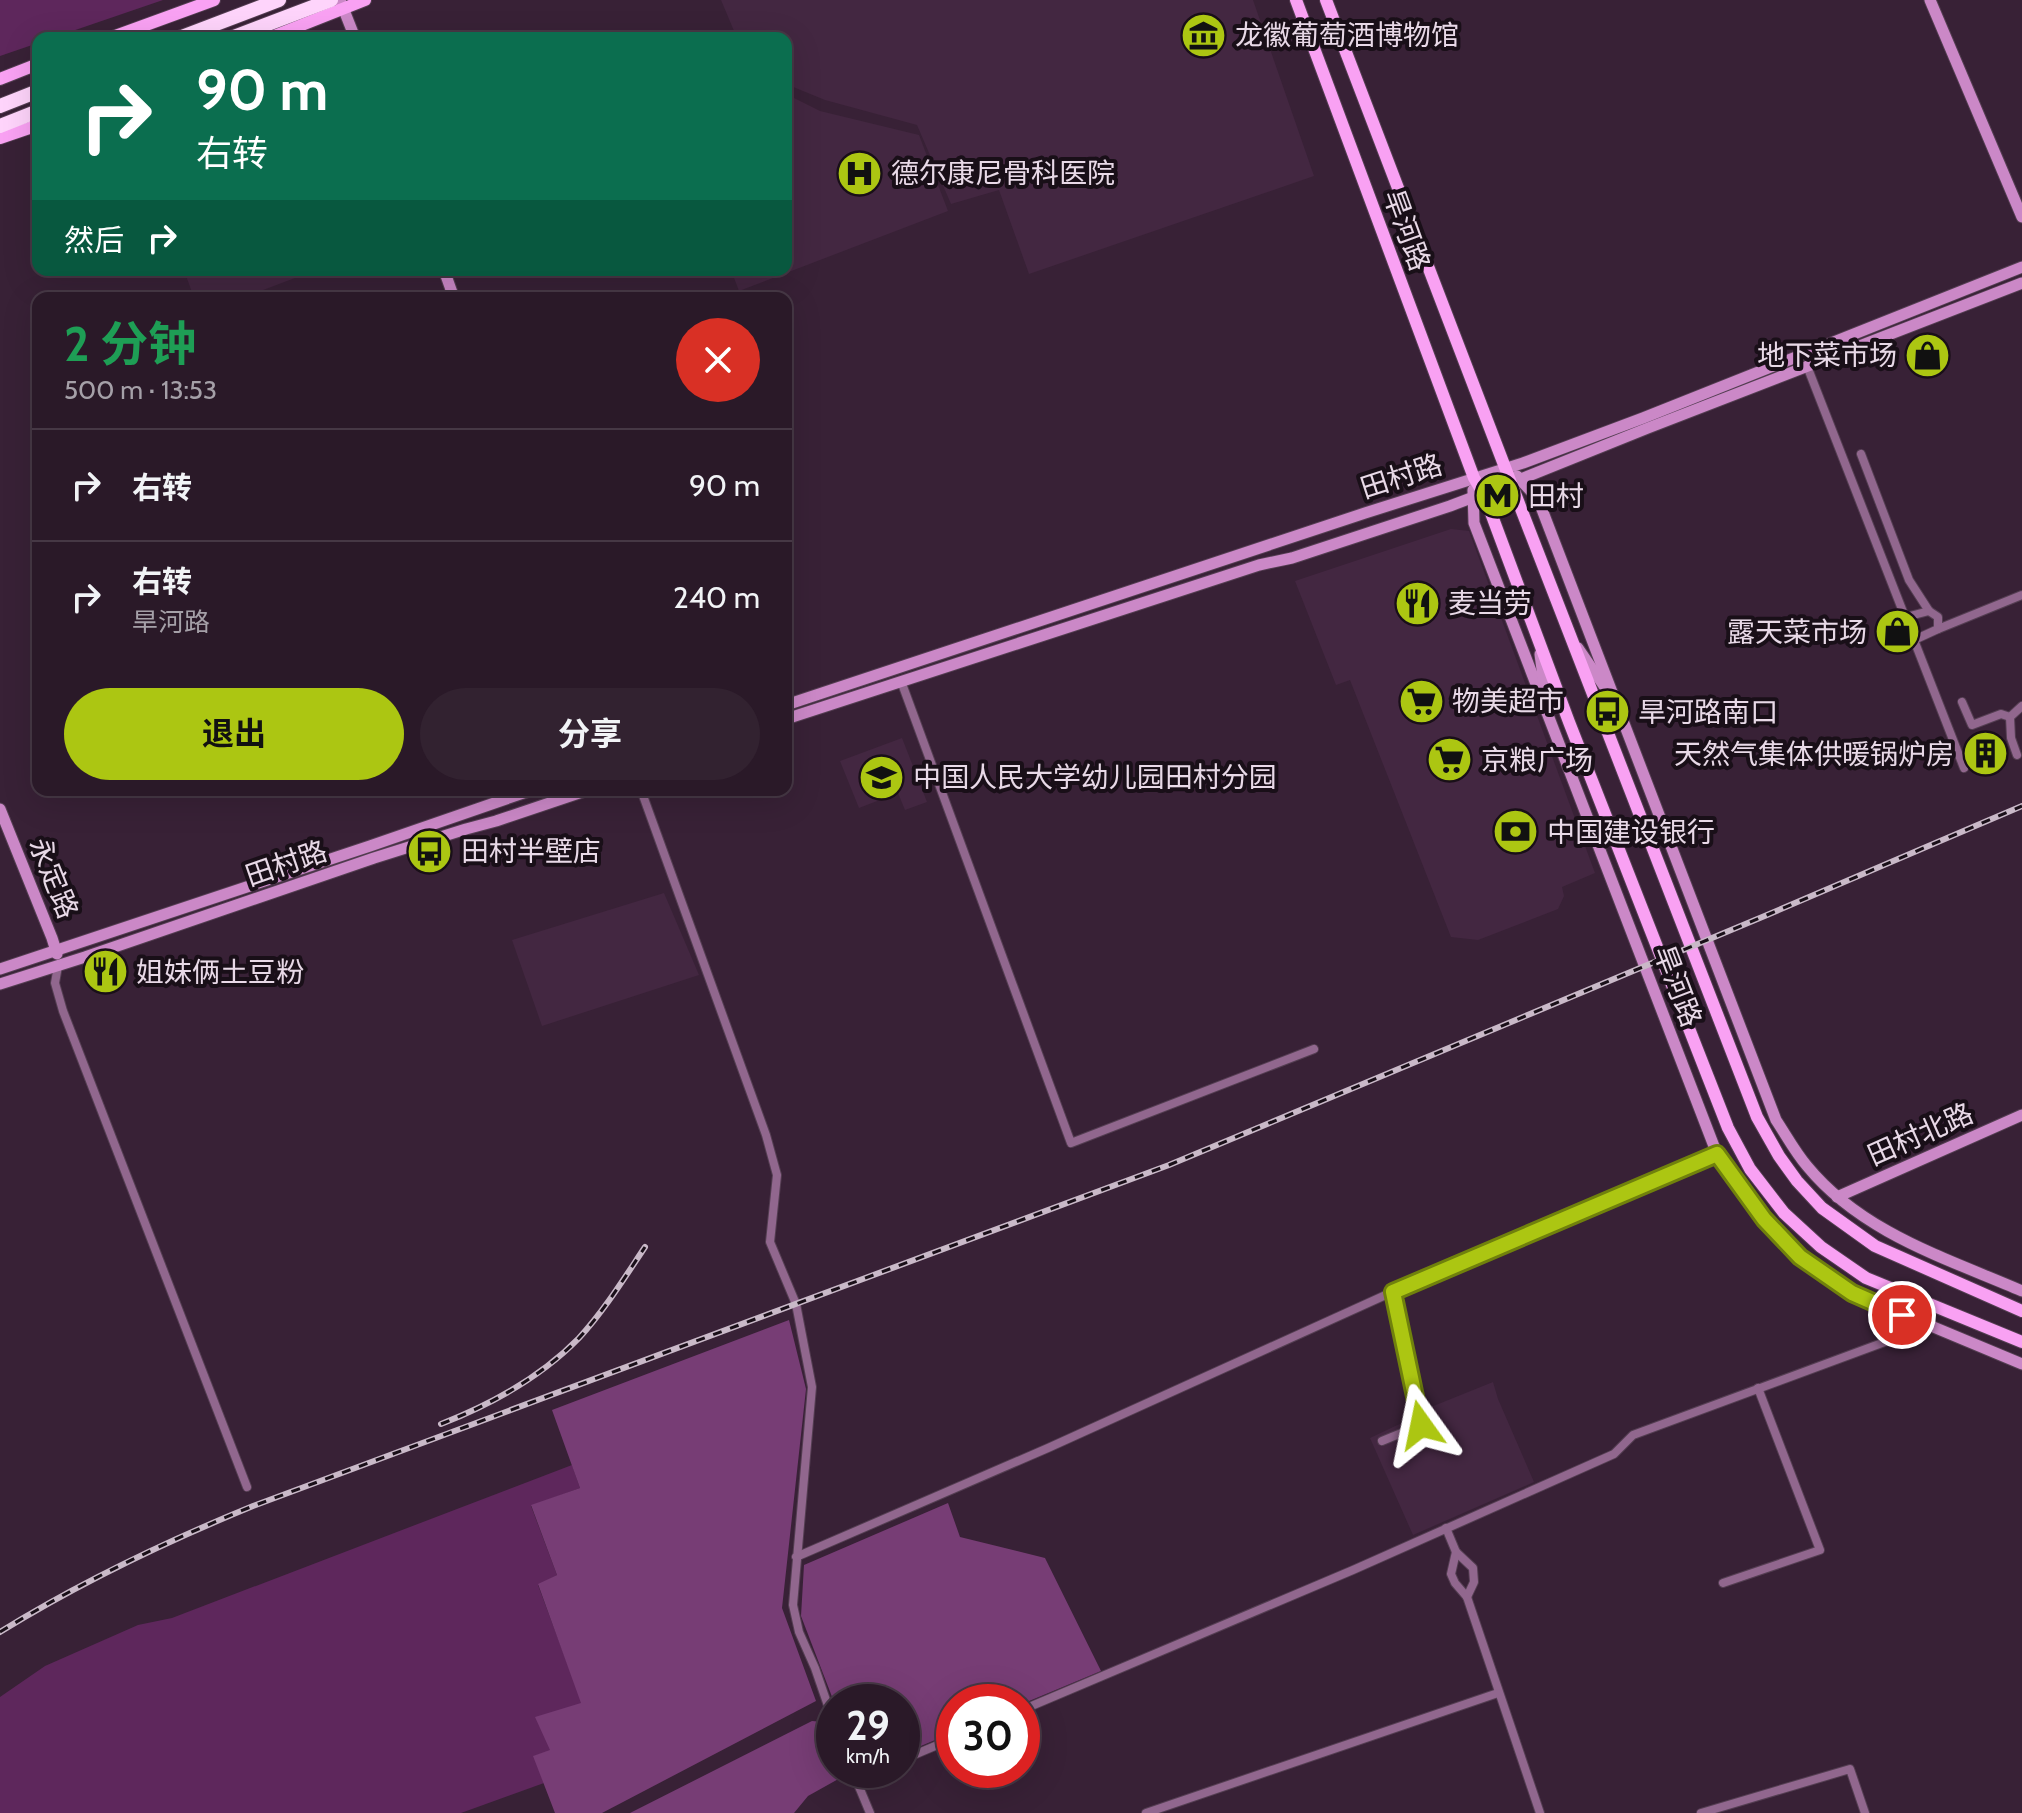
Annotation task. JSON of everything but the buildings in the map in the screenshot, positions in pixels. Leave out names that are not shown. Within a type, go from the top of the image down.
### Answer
[{"type":"highway","points":[[195,32],[279,0]]},
{"type":"highway","points":[[247,32],[331,0]]},
{"type":"highway","points":[[0,106],[32,93]]},
{"type":"highway","points":[[0,126],[32,113]]},
{"type":"main road","points":[[126,32],[214,0]]},
{"type":"main road","points":[[282,32],[342,4],[365,0]]},
{"type":"main road","name":"旱河路","points":[[1296,0],[1478,495],[1538,637],[1728,1128],[1750,1169],[1784,1213],[1821,1247],[1866,1278],[2022,1342]]},
{"type":"main road","name":"旱河路","points":[[1326,0],[1505,469],[1538,499],[1776,1120],[1806,1166],[1837,1197],[1866,1219],[1896,1236],[2022,1291]]},
{"type":"main road","points":[[1930,0],[2022,217]]},
{"type":"main road","points":[[342,4],[353,32]]},
{"type":"main road","points":[[0,79],[32,66]]},
{"type":"main road","points":[[0,138],[32,127]]},
{"type":"main road","name":"田村路","points":[[792,703],[1505,469],[1643,418],[2022,267]]},
{"type":"main road","name":"田村路","points":[[792,717],[1259,565],[1292,558],[1478,495],[2022,283]]},
{"type":"main road","name":"旱河路","points":[[1516,481],[1571,637],[1757,1117],[1779,1156],[1822,1208],[1875,1246],[2022,1311]]},
{"type":"main road","name":"旱河路","points":[[1478,495],[1474,523],[1717,1154],[1764,1219],[1800,1257],[1852,1293],[2022,1364]]},
{"type":"main road","points":[[1538,637],[1549,719]]},
{"type":"main road","points":[[1571,637],[1616,703]]},
{"type":"main road","name":"田村路","points":[[0,969],[515,796]]},
{"type":"main road","name":"田村路","points":[[0,984],[374,858],[570,796]]},
{"type":"main road","name":"永定路","points":[[0,809],[56,949],[58,966]]},
{"type":"main road","name":"田村北路","points":[[1837,1197],[2022,1115]]},
{"type":"main road","points":[[2001,1281],[2022,1297]]},
{"type":"street","points":[[1807,366],[1964,768]]},
{"type":"street","points":[[1861,454],[1909,580],[1929,611],[1938,617],[1938,629]]},
{"type":"street","points":[[1914,640],[2022,595]]},
{"type":"street","points":[[1906,617],[1929,611]]},
{"type":"street","points":[[901,681],[1071,1143],[1314,1049]]},
{"type":"street","points":[[1962,702],[1972,725],[2001,714],[2010,717]]},
{"type":"street","points":[[2010,717],[2022,706]]},
{"type":"street","points":[[2010,717],[2011,738],[2017,755]]},
{"type":"street","points":[[643,796],[766,1135],[777,1175],[770,1242],[796,1304],[812,1387],[793,1605],[799,1632],[821,1684]]},
{"type":"street","points":[[58,966],[55,983],[63,1011],[247,1487]]},
{"type":"street","points":[[796,1557],[1048,1448],[1393,1292],[1717,1154]]},
{"type":"street","points":[[1382,1441],[1421,1425],[1393,1292]]},
{"type":"street","points":[[1040,1702],[1614,1454],[1633,1435],[1928,1326]]},
{"type":"street","points":[[1723,1583],[1820,1550],[1758,1388]]},
{"type":"street","points":[[1446,1528],[1456,1552],[1473,1568],[1474,1582],[1467,1597]]},
{"type":"street","points":[[1456,1552],[1451,1574],[1467,1597],[1540,1813]]},
{"type":"street","points":[[1146,1813],[1498,1693]]},
{"type":"street","points":[[1701,1813],[1850,1769],[1865,1813]]},
{"type":"street","points":[[859,1788],[870,1813]]},
{"type":"shaded area","points":[[0,0],[163,0],[70,32],[32,32],[32,45],[0,56]]},
{"type":"shaded area","points":[[721,0],[1253,0],[1314,176],[1029,274],[999,190],[951,204],[917,125],[825,100],[792,86],[792,32],[734,32]]},
{"type":"shaded area","name":"德尔康尼骨科医院","points":[[792,97],[820,111],[919,135],[948,211],[792,271]]},
{"type":"shaded area","points":[[186,276],[300,276],[258,292],[192,292]]},
{"type":"shaded area","name":"德尔康尼骨科医院","points":[[733,276],[778,276],[739,291]]},
{"type":"shaded area","name":"京粮广场","points":[[1451,529],[1469,531],[1595,873],[1562,887],[1564,896],[1558,909],[1478,940],[1451,937],[1350,680],[1336,685],[1295,581]]},
{"type":"shaded area","name":"中国人民大学幼儿园田村分园","points":[[902,738],[927,802],[905,810],[898,793],[859,808],[840,761]]},
{"type":"shaded area","points":[[664,893],[699,975],[542,1026],[512,940]]},
{"type":"shaded area","points":[[789,1320],[806,1389],[782,1608],[816,1701],[602,1813],[555,1813],[533,1756],[550,1750],[535,1717],[581,1703],[538,1584],[557,1575],[531,1505],[580,1488],[552,1410]]},
{"type":"shaded area","points":[[1493,1382],[1534,1482],[1413,1535],[1370,1438],[1426,1409]]},
{"type":"shaded area","points":[[572,1465],[580,1488],[531,1506],[557,1575],[538,1585],[582,1703],[550,1751],[534,1756],[544,1783],[461,1813],[0,1813],[0,1697],[45,1666],[138,1625],[172,1618]]},
{"type":"shaded area","points":[[948,1503],[960,1537],[1045,1558],[1101,1671],[1040,1696],[1040,1684],[936,1684],[936,1740],[920,1746],[920,1684],[827,1684],[801,1616],[804,1565]]},
{"type":"shaded area","points":[[816,1721],[816,1788],[822,1788],[808,1796],[794,1813],[630,1813]]},
{"type":"railway","points":[[0,1632],[124,1564],[253,1506],[1169,1165],[2022,806]]},
{"type":"railway","points":[[441,1424],[515,1388],[564,1352],[597,1317],[645,1247]]},
{"type":"place","name":"龙徽葡萄酒博物馆","points":[[1204,35]]},
{"type":"place","name":"德尔康尼骨科医院","points":[[860,173]]},
{"type":"place","name":"地下菜市场","points":[[1928,355]]},
{"type":"place","name":"田村","points":[[1497,496]]},
{"type":"place","name":"麦当劳","points":[[1417,603]]},
{"type":"place","name":"露天菜市场","points":[[1898,632]]},
{"type":"place","name":"物美超市","points":[[1421,701]]},
{"type":"place","name":"旱河路南口","points":[[1607,712]]},
{"type":"place","name":"天然气集体供暖锅炉房","points":[[1985,754]]},
{"type":"place","name":"京粮广场","points":[[1450,760]]},
{"type":"place","name":"中国人民大学幼儿园田村分园","points":[[882,777]]},
{"type":"place","name":"中国建设银行","points":[[1516,832]]},
{"type":"place","name":"田村半壁店","points":[[430,851]]},
{"type":"place","name":"姐妹俩土豆粉","points":[[105,972]]},
{"type":"route","points":[[1421,1425],[1393,1292],[1717,1154],[1764,1219],[1800,1257],[1852,1293],[1902,1315]]}]
